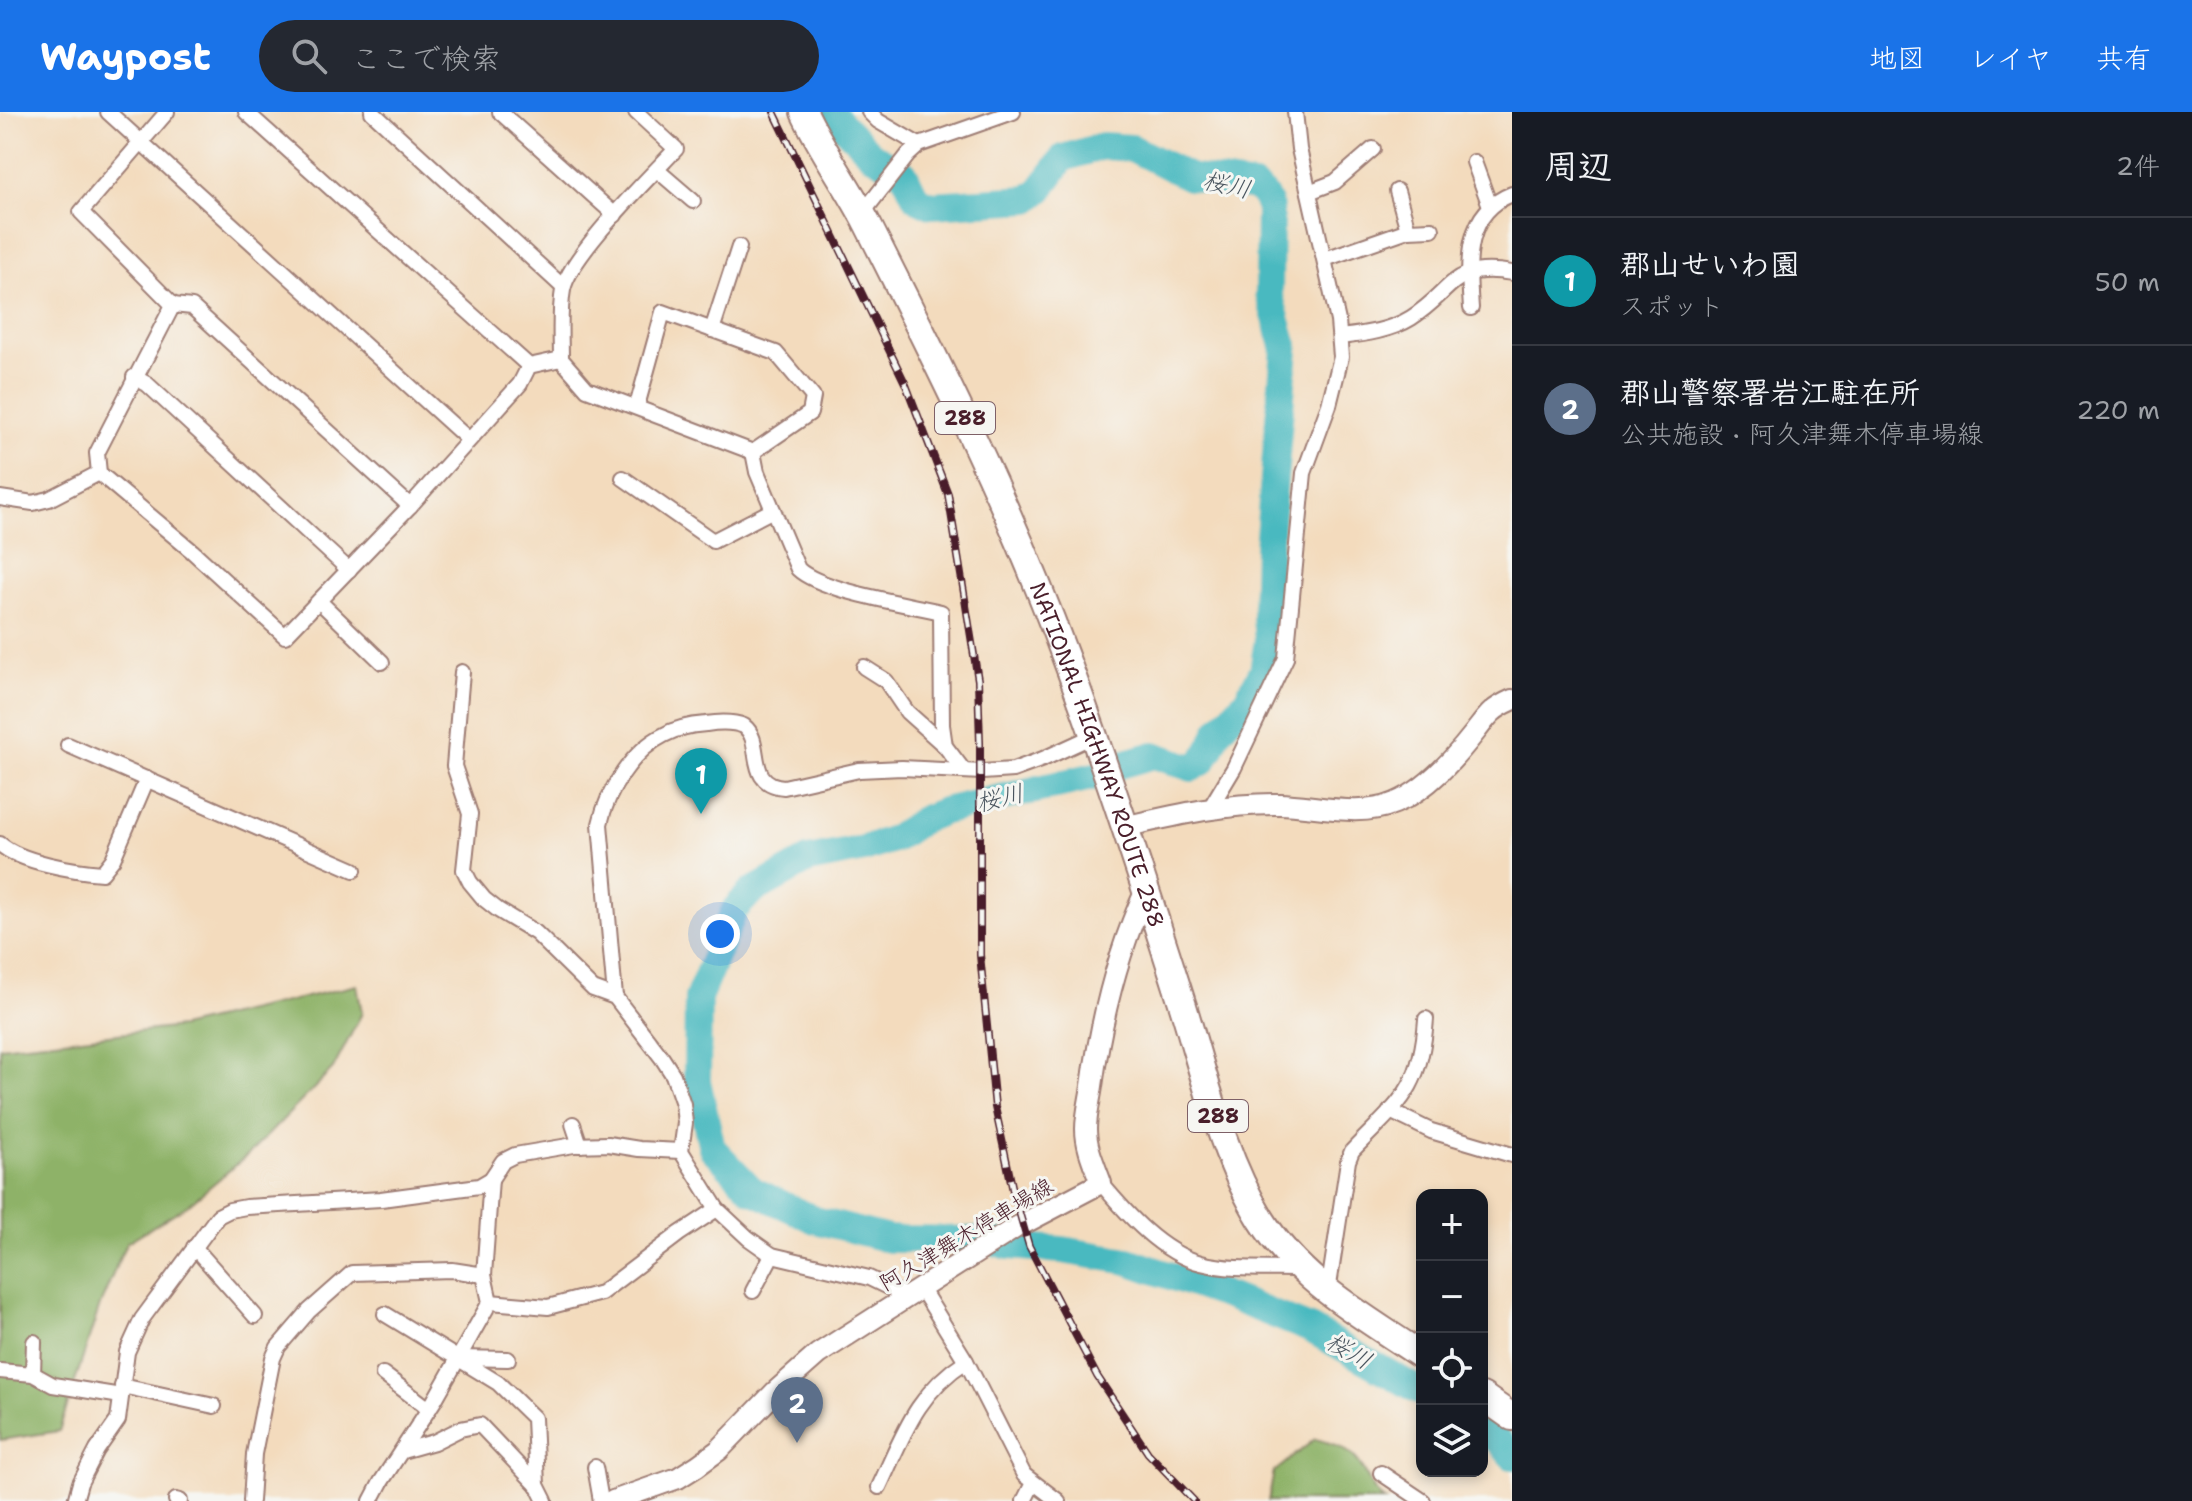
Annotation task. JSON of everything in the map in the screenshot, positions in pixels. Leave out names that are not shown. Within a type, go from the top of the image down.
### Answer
[{"type":"highway","name":"NATIONAL HIGHWAY ROUTE 288","points":[[804,112],[862,214],[976,441],[1065,654],[1146,890],[1231,1157],[1259,1215],[1278,1245],[1299,1269],[1416,1352]]},
{"type":"highway","points":[[1488,1400],[1512,1417]]},
{"type":"main road","points":[[1120,817],[1281,804],[1361,809],[1392,804],[1431,781],[1476,731],[1487,714],[1512,700]]},
{"type":"main road","points":[[1101,1183],[1089,1150],[1086,1130],[1093,1081],[1117,971],[1146,890]]},
{"type":"main road","name":"阿久津舞木停車場線","points":[[613,1501],[678,1478],[697,1466],[719,1450],[775,1392],[818,1354],[1015,1228],[1101,1183]]},
{"type":"street","points":[[108,112],[468,439]]},
{"type":"street","points":[[167,112],[81,212],[173,305],[192,307],[410,506]]},
{"type":"street","points":[[246,112],[529,366]]},
{"type":"street","points":[[372,112],[563,287]]},
{"type":"street","points":[[500,112],[615,215]]},
{"type":"street","points":[[636,112],[676,149],[583,254],[563,287],[561,359],[587,389],[753,452]]},
{"type":"street","points":[[869,112],[914,150]]},
{"type":"street","points":[[862,214],[914,150],[1013,112]]},
{"type":"street","points":[[1210,808],[1234,768],[1286,658],[1304,473],[1329,405],[1341,357],[1325,259],[1299,149],[1295,112]]},
{"type":"street","points":[[1309,192],[1335,182],[1373,149]]},
{"type":"street","points":[[1474,162],[1490,206]]},
{"type":"street","points":[[657,170],[693,201]]},
{"type":"street","points":[[1397,191],[1408,230]]},
{"type":"street","points":[[1471,308],[1467,259],[1474,235],[1490,206],[1512,194]]},
{"type":"street","points":[[1325,259],[1408,230],[1432,229]]},
{"type":"street","points":[[712,330],[739,247]]},
{"type":"street","points":[[1340,337],[1367,334],[1412,317],[1468,273],[1489,269],[1512,273]]},
{"type":"street","points":[[173,305],[97,453],[99,473],[192,551],[285,636],[410,506],[520,384],[529,366]]},
{"type":"street","points":[[637,406],[663,312],[776,353],[813,397],[810,413],[753,452]]},
{"type":"street","points":[[529,366],[561,359]]},
{"type":"street","points":[[134,377],[147,384],[349,570]]},
{"type":"street","points":[[753,452],[757,472],[798,569],[806,576],[857,593],[941,612],[945,746]]},
{"type":"street","points":[[0,498],[33,503],[49,499],[99,473]]},
{"type":"street","points":[[623,478],[713,541],[773,510]]},
{"type":"street","points":[[319,601],[382,662]]},
{"type":"street","points":[[864,667],[886,681],[907,712],[945,746],[964,771]]},
{"type":"street","points":[[462,672],[454,766],[470,814],[464,870],[484,899],[536,933],[593,989],[615,997]]},
{"type":"street","points":[[1058,1501],[1024,1475],[966,1361],[915,1293],[869,1278],[772,1255],[717,1209],[681,1151],[685,1123],[683,1104],[673,1075],[615,997],[600,824],[607,800],[636,758],[663,735],[703,724],[744,726],[751,735],[760,773],[768,782],[779,787],[859,770],[1013,770],[1094,737]]},
{"type":"street","points":[[68,745],[354,870]]},
{"type":"street","points":[[0,844],[29,858],[81,872],[102,873],[113,859],[147,779]]},
{"type":"street","points":[[1328,1292],[1348,1161],[1352,1151],[1410,1089],[1424,1052],[1426,1019]]},
{"type":"street","points":[[1390,1111],[1431,1131],[1512,1155]]},
{"type":"street","points":[[573,1124],[580,1145]]},
{"type":"street","points":[[75,1501],[97,1450],[118,1420],[127,1352],[142,1319],[218,1216],[230,1210],[381,1199],[479,1186],[491,1179],[503,1161],[515,1155],[580,1145],[608,1144],[681,1151]]},
{"type":"street","points":[[371,1501],[429,1409],[490,1302],[484,1275],[491,1179]]},
{"type":"street","points":[[1101,1183],[1150,1233],[1189,1259],[1212,1265],[1299,1269]]},
{"type":"street","points":[[490,1302],[548,1307],[601,1293],[717,1209]]},
{"type":"street","points":[[194,1247],[255,1316]]},
{"type":"street","points":[[753,1291],[772,1255]]},
{"type":"street","points":[[251,1501],[254,1454],[273,1358],[278,1347],[309,1311],[352,1273],[452,1270],[484,1275]]},
{"type":"street","points":[[385,1314],[498,1383],[534,1418],[537,1485]]},
{"type":"street","points":[[33,1374],[34,1342]]},
{"type":"street","points":[[458,1358],[508,1359]]},
{"type":"street","points":[[879,1487],[924,1396],[944,1375],[966,1361]]},
{"type":"street","points":[[0,1371],[33,1374],[53,1385],[122,1391],[214,1406]]},
{"type":"street","points":[[383,1374],[429,1409]]},
{"type":"street","points":[[402,1451],[434,1442],[460,1429],[480,1425],[537,1485],[545,1501]]},
{"type":"street","points":[[595,1467],[601,1501]]},
{"type":"street","points":[[1381,1473],[1423,1501]]},
{"type":"street","points":[[1024,1501],[1033,1483]]},
{"type":"green space","points":[[357,985],[362,1013],[333,1069],[250,1153],[188,1205],[126,1243],[100,1305],[59,1431],[0,1440],[0,1047],[181,1027]]},
{"type":"green space","points":[[1315,1439],[1352,1455],[1375,1492],[1385,1501],[1268,1501],[1274,1472]]},
{"type":"waterway","name":"桜川","points":[[829,112],[873,156],[904,173],[916,198],[931,205],[1029,199],[1041,189],[1063,158],[1103,146],[1132,148],[1189,177],[1254,187],[1264,195],[1270,208],[1269,294],[1285,349],[1268,549],[1268,640],[1263,671],[1246,701],[1219,730],[1202,762],[1192,768],[1154,755],[1119,765],[1104,774],[944,811],[922,820],[896,838],[864,849],[808,860],[751,892],[735,909],[698,998],[697,1081],[712,1148],[752,1190],[815,1220],[889,1239],[989,1240],[1009,1246],[1062,1250],[1128,1261],[1310,1329],[1416,1389]]},
{"type":"waterway","name":"桜川","points":[[1488,1434],[1512,1456]]},
{"type":"railway","points":[[774,112],[906,385],[948,494],[978,680],[980,955],[995,1107],[1013,1191],[1029,1246],[1097,1376],[1148,1453],[1194,1501]]},
{"type":"place","name":"郡山せいわ園","points":[[701,814]]},
{"type":"place","name":"郡山警察署岩江駐在所","points":[[797,1443]]}]
